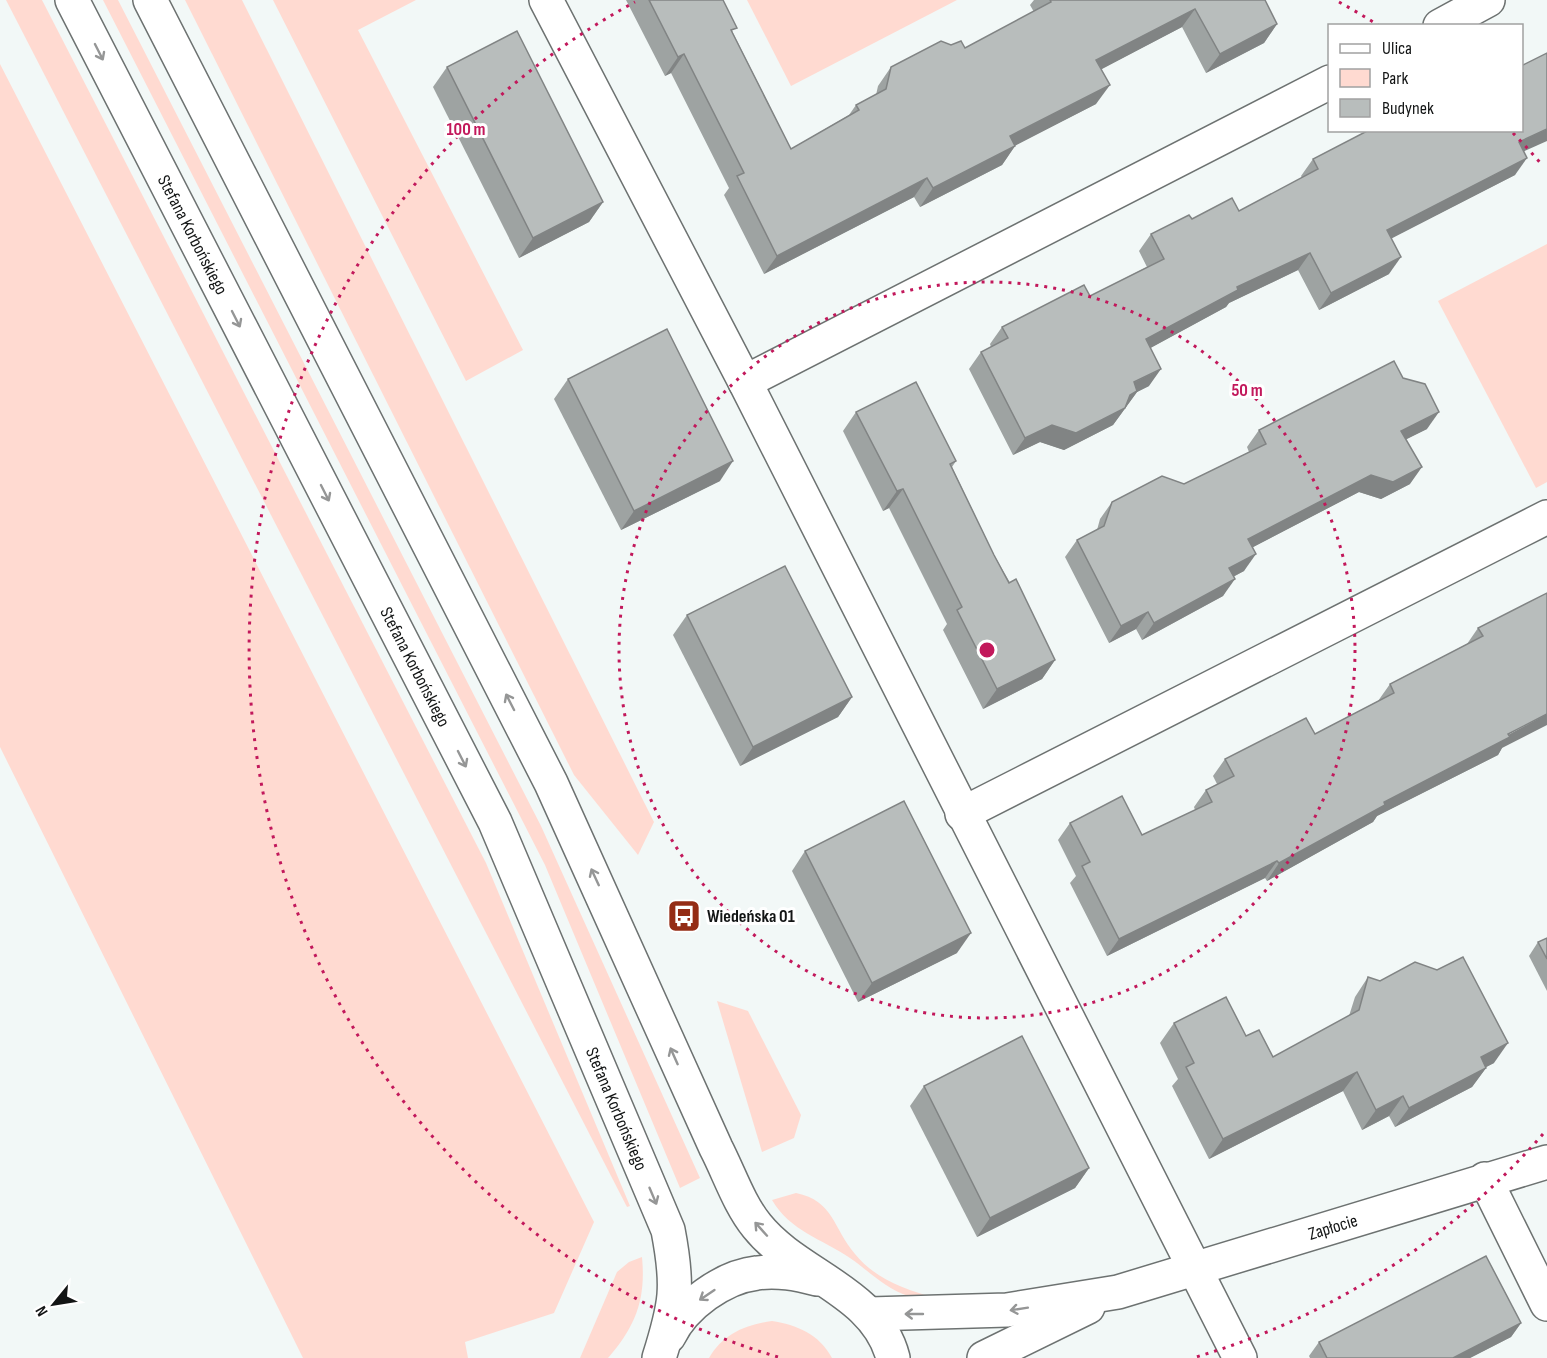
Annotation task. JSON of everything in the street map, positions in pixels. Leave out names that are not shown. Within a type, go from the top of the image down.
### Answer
[{"type":"street","name":"Stefana Korbońskiego","points":[[72,0],[495,822],[528,898],[668,1230],[676,1273],[674,1311],[659,1358]]},
{"type":"street","name":"Stefana Korbońskiego","points":[[150,0],[551,783],[716,1148],[741,1198],[756,1225],[781,1249],[822,1280],[849,1294],[870,1314],[891,1348],[893,1358]]},
{"type":"street","points":[[546,0],[745,382],[1239,1358]]},
{"type":"street","points":[[1444,24],[1488,0]]},
{"type":"street","points":[[745,382],[1328,83]]},
{"type":"street","points":[[962,814],[1547,517]]},
{"type":"street","name":"Zapłocie","points":[[870,1314],[1007,1310],[1118,1292],[1547,1162]]},
{"type":"street","points":[[1485,1179],[1547,1304]]},
{"type":"street","name":"Stefana Korbońskiego","points":[[659,1358],[673,1328],[695,1303],[723,1284],[756,1273],[789,1272],[822,1280]]},
{"type":"street","name":"Zapłocie","points":[[984,1358],[1118,1292]]},
{"type":"green space","points":[[6,0],[42,0],[486,863],[630,1206],[627,1207]]},
{"type":"green space","points":[[103,0],[118,0],[541,826],[700,1178],[680,1188],[545,865]]},
{"type":"green space","points":[[185,0],[242,0],[654,822],[638,855],[574,775]]},
{"type":"green space","points":[[273,0],[416,0],[358,30],[523,350],[466,381]]},
{"type":"green space","points":[[747,0],[957,0],[791,86]]},
{"type":"green space","points":[[0,64],[594,1222],[554,1313],[465,1342],[468,1358],[303,1358],[0,747]]},
{"type":"green space","points":[[1547,244],[1547,482],[1536,488],[1438,301]]},
{"type":"green space","points":[[717,1001],[748,1011],[801,1115],[794,1138],[762,1152]]},
{"type":"green space","points":[[796,1193],[809,1197],[826,1209],[855,1254],[872,1270],[902,1287],[936,1298],[914,1298],[900,1293],[850,1258],[797,1227],[779,1211],[772,1200]]},
{"type":"green space","points":[[642,1257],[640,1299],[626,1335],[608,1358],[580,1358],[617,1272],[629,1262]]},
{"type":"green space","points":[[772,1321],[806,1332],[821,1343],[832,1358],[709,1358],[721,1343],[736,1332]]},
{"type":"building","points":[[649,0],[723,0],[737,28],[731,30],[791,149],[859,110],[856,105],[886,89],[891,67],[941,41],[951,45],[961,41],[965,48],[1051,2],[1050,0],[1265,0],[1277,24],[1220,54],[1195,9],[1096,60],[1110,85],[1010,136],[1015,146],[933,188],[927,178],[777,256],[737,176],[744,173],[684,54],[678,57]]},
{"type":"building","points":[[517,31],[603,202],[533,238],[447,67]]},
{"type":"building","points":[[1547,53],[1547,129],[1519,142],[1527,158],[1387,230],[1401,257],[1331,293],[1310,253],[1237,287],[1238,290],[1146,339],[1161,369],[1134,382],[1137,391],[1130,395],[1125,408],[1076,433],[1052,425],[1025,438],[981,352],[1008,338],[1002,327],[1084,285],[1090,296],[1164,259],[1151,234],[1189,215],[1192,219],[1232,198],[1239,211],[1318,169],[1313,159],[1365,132],[1523,132],[1523,65]]},
{"type":"building","points":[[667,329],[733,461],[634,511],[568,379]]},
{"type":"building","points":[[1394,361],[1403,378],[1425,384],[1439,412],[1401,431],[1422,467],[1393,482],[1371,475],[1248,539],[1256,554],[1229,568],[1235,579],[1154,623],[1148,612],[1121,626],[1077,540],[1104,526],[1112,502],[1162,476],[1184,484],[1266,444],[1259,430]]},
{"type":"building","points":[[916,382],[956,461],[950,464],[994,555],[1009,583],[1016,579],[1055,660],[997,689],[957,610],[962,607],[903,489],[897,491],[856,412]]},
{"type":"building","points":[[785,566],[852,697],[753,747],[687,615]]},
{"type":"building","points":[[1547,593],[1547,714],[1508,734],[1510,737],[1384,802],[1385,805],[1279,863],[1277,861],[1119,939],[1082,866],[1090,862],[1070,823],[1122,796],[1142,835],[1212,802],[1206,790],[1234,776],[1225,759],[1306,718],[1315,734],[1394,693],[1390,684],[1483,636],[1478,628]]},
{"type":"building","points":[[904,801],[971,933],[872,983],[805,851]]},
{"type":"building","points":[[1547,938],[1547,959],[1538,942]]},
{"type":"building","points":[[1463,957],[1508,1043],[1481,1057],[1486,1068],[1409,1108],[1403,1096],[1376,1110],[1357,1072],[1223,1139],[1186,1067],[1194,1063],[1174,1023],[1226,997],[1246,1036],[1259,1030],[1273,1057],[1359,1010],[1368,977],[1380,981],[1415,962],[1437,970]]},
{"type":"building","points":[[1022,1036],[1089,1168],[990,1218],[924,1086]]},
{"type":"building","points":[[1486,1256],[1521,1323],[1453,1358],[1327,1358],[1319,1342]]},
{"type":"place","name":"Wiedeńska 01","points":[[684,916]]}]
